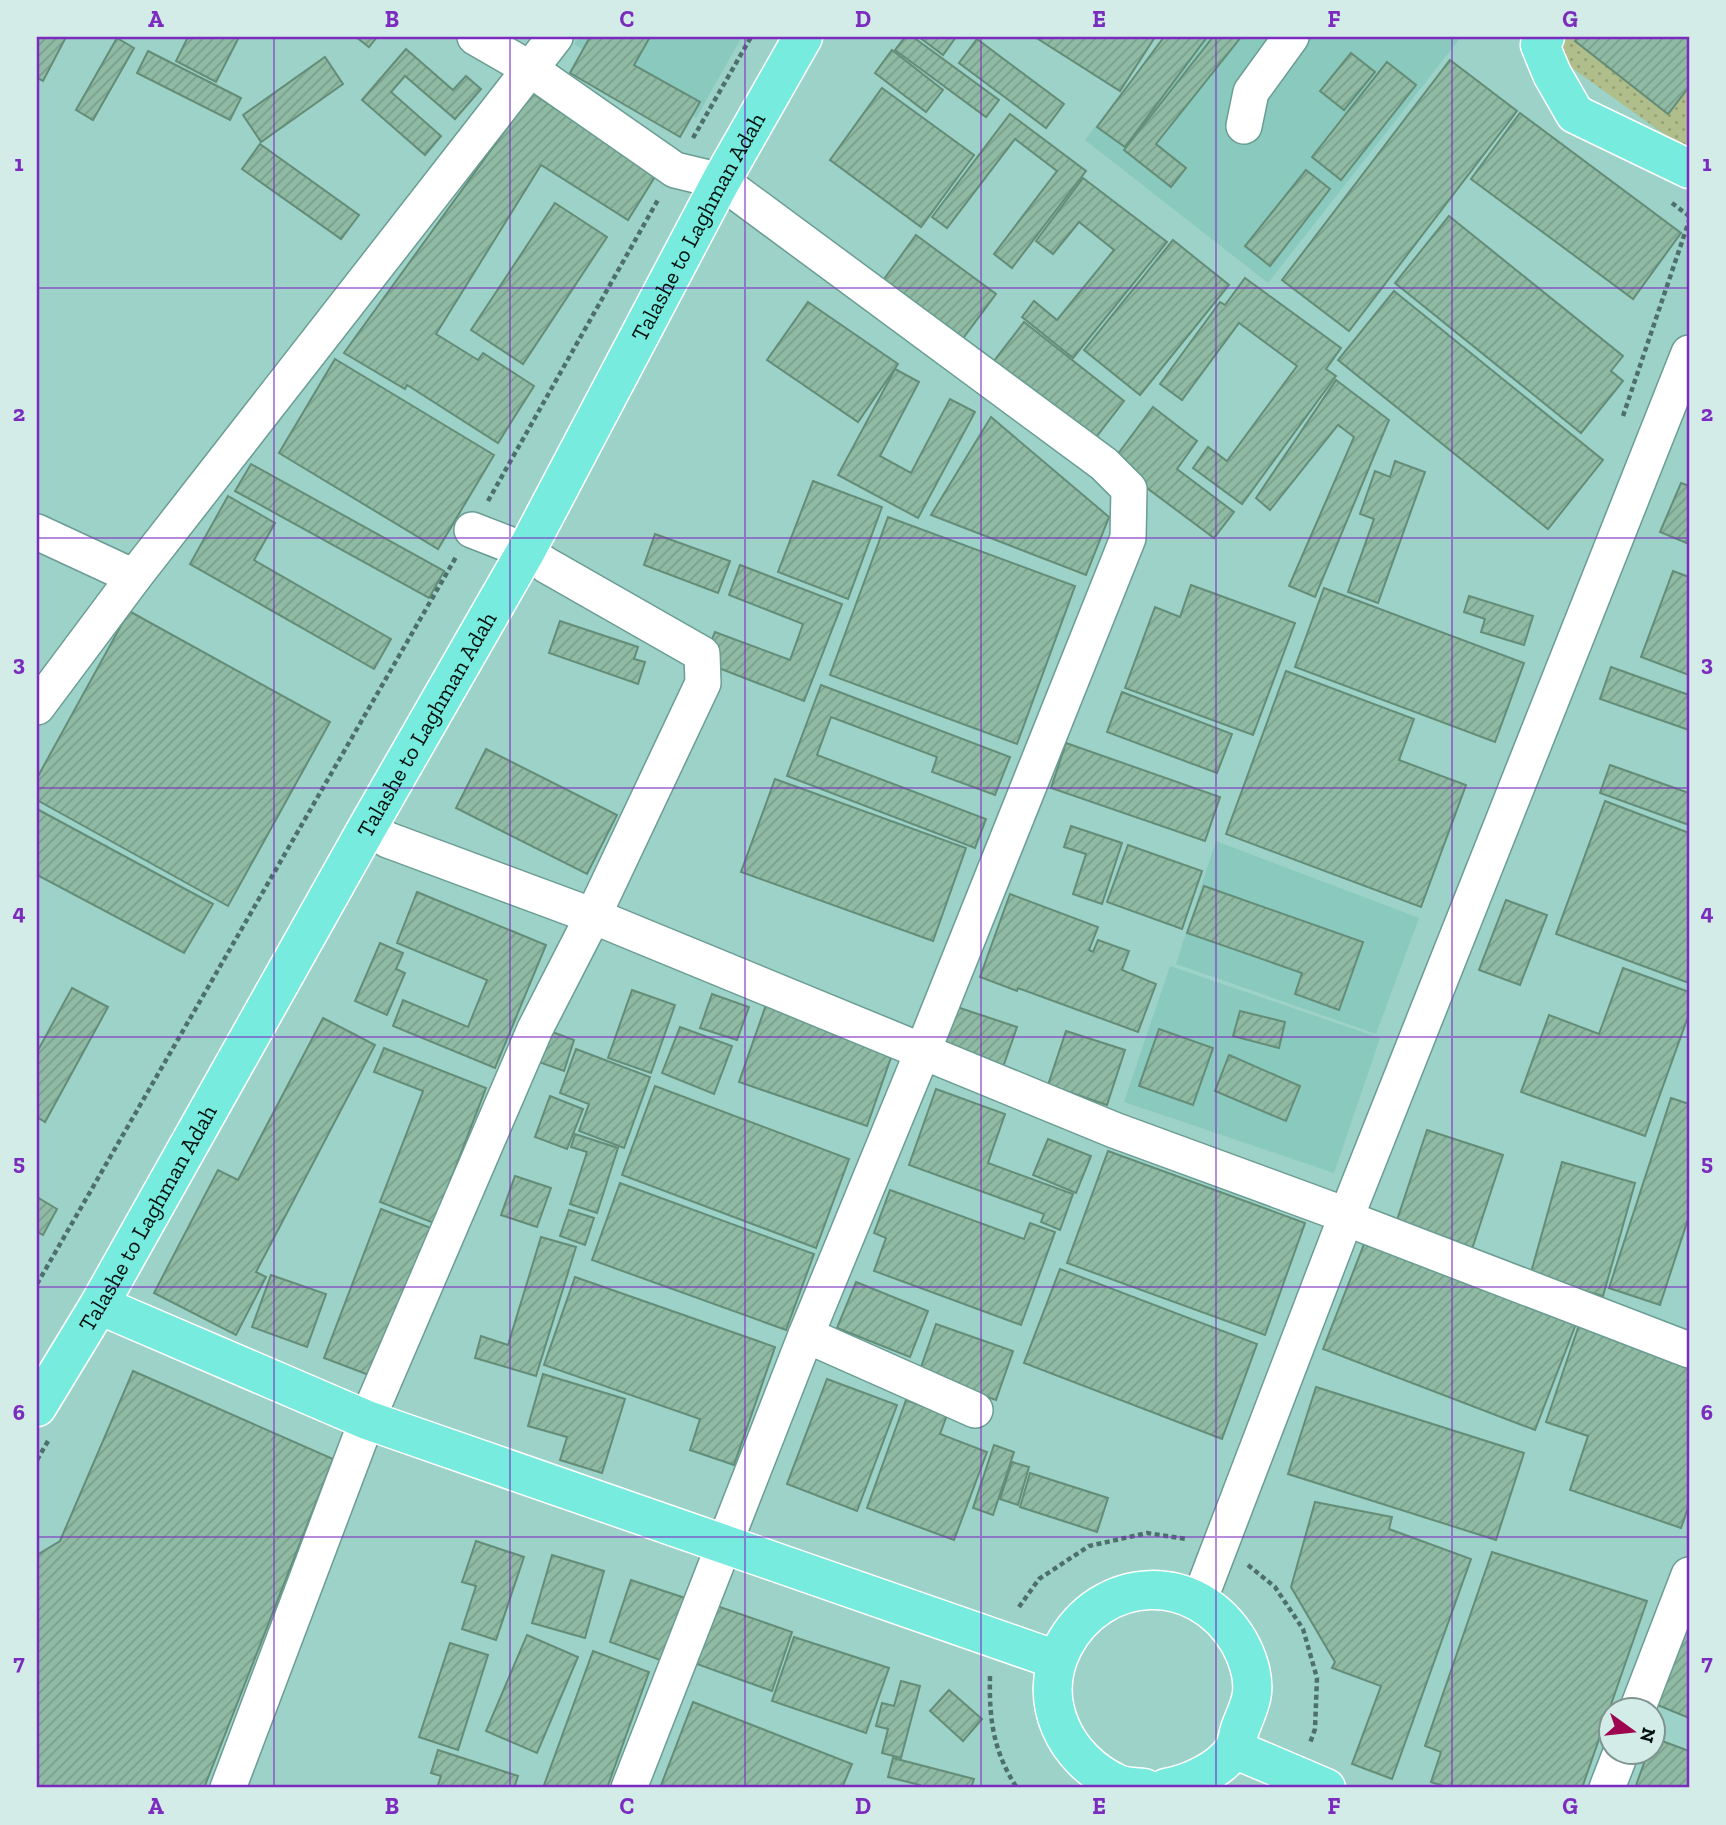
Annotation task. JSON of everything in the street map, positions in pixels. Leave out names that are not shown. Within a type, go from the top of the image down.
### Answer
[{"type":"main road","name":"Talashe to Laghman Adah","points":[[37,1407],[99,1305],[366,828],[526,551],[721,181],[803,37]]},
{"type":"main road","points":[[1542,40],[1552,74],[1575,114],[1689,169]]},
{"type":"main road","points":[[99,1305],[367,1420],[1057,1660]]},
{"type":"main road","points":[[1127,1787],[1087,1766],[1063,1736],[1052,1699],[1057,1660],[1073,1629],[1099,1605],[1131,1592],[1166,1590],[1199,1601],[1228,1624],[1247,1657],[1252,1693],[1234,1749],[1215,1767],[1184,1785],[1166,1788]]},
{"type":"main road","points":[[1234,1749],[1312,1782]]},
{"type":"street","points":[[475,37],[530,69],[675,170],[721,181],[1104,464],[1129,489],[1128,538],[806,1335],[629,1788]]},
{"type":"street","points":[[37,707],[134,578],[555,37]]},
{"type":"street","points":[[1244,126],[1251,92],[1291,37]]},
{"type":"street","points":[[1199,1601],[1346,1217],[1689,353]]},
{"type":"street","points":[[228,1788],[367,1420],[535,1029],[593,916],[704,683],[702,654],[545,565],[526,551],[472,530]]},
{"type":"street","points":[[37,532],[134,578]]},
{"type":"street","points":[[366,828],[388,840],[593,916],[1114,1130],[1332,1210],[1689,1350]]},
{"type":"street","points":[[806,1335],[975,1410]]},
{"type":"street","points":[[1642,1696],[1689,1575]]},
{"type":"street","points":[[1607,1788],[1616,1766]]},
{"type":"path","points":[[37,1284],[472,530],[751,37]]},
{"type":"path","points":[[1017,1788],[1004,1768],[990,1723],[990,1676],[1004,1628],[1039,1579],[1089,1546],[1147,1533],[1206,1542],[1235,1555],[1275,1587],[1303,1629],[1317,1678],[1312,1782]]},
{"type":"shaded area","points":[[580,37],[742,37],[696,118],[574,44]]},
{"type":"shaded area","points":[[1164,37],[1461,37],[1268,283],[1085,140]]},
{"type":"shaded area","points":[[1557,37],[1689,37],[1689,152],[1547,50]]},
{"type":"shaded area","points":[[1216,841],[1419,918],[1376,1034],[1176,964]]},
{"type":"shaded area","points":[[1170,966],[1380,1038],[1334,1173],[1124,1102]]},
{"type":"building","points":[[37,37],[66,37],[43,81],[37,78]]},
{"type":"building","points":[[188,37],[239,37],[216,82],[176,61]]},
{"type":"building","points":[[356,37],[377,37],[369,47]]},
{"type":"building","points":[[590,37],[650,37],[634,65],[700,102],[680,137],[570,73]]},
{"type":"building","points":[[905,37],[913,37],[999,100],[986,117],[895,50]]},
{"type":"building","points":[[919,37],[956,37],[943,55]]},
{"type":"building","points":[[1035,37],[1155,37],[1120,91]]},
{"type":"building","points":[[1164,37],[1207,37],[1125,147],[1097,127]]},
{"type":"building","points":[[1213,37],[1241,37],[1156,144],[1186,168],[1171,187],[1124,150]]},
{"type":"building","points":[[1578,37],[1689,37],[1689,87],[1668,114],[1575,41]]},
{"type":"building","points":[[117,38],[134,48],[93,120],[76,110]]},
{"type":"building","points":[[977,39],[1064,104],[1046,128],[959,63]]},
{"type":"building","points":[[406,49],[453,90],[466,76],[481,89],[455,119],[405,76],[391,92],[441,136],[425,155],[362,100]]},
{"type":"building","points":[[892,50],[943,90],[926,112],[875,73]]},
{"type":"building","points":[[148,51],[241,98],[230,120],[137,73]]},
{"type":"building","points":[[1351,53],[1375,72],[1344,110],[1320,91]]},
{"type":"building","points":[[325,57],[343,84],[261,142],[243,115]]},
{"type":"building","points":[[1450,60],[1517,111],[1349,331],[1282,280]]},
{"type":"building","points":[[1387,62],[1416,85],[1341,180],[1312,157]]},
{"type":"building","points":[[882,88],[974,155],[921,227],[830,160]]},
{"type":"building","points":[[532,93],[656,175],[628,220],[541,165],[436,334],[478,360],[483,353],[534,386],[498,443],[407,385],[405,389],[344,353]]},
{"type":"building","points":[[1520,113],[1681,233],[1633,299],[1471,179]]},
{"type":"building","points":[[1010,114],[1086,171],[1012,268],[994,254],[1057,171],[1015,139],[947,228],[932,217]]},
{"type":"building","points":[[260,144],[359,215],[341,239],[242,169]]},
{"type":"building","points":[[1306,170],[1330,189],[1270,266],[1245,246]]},
{"type":"building","points":[[1083,178],[1167,242],[1073,358],[1022,317],[1034,301],[1057,320],[1114,250],[1079,222],[1053,254],[1036,241]]},
{"type":"building","points":[[555,203],[607,237],[523,364],[471,330]]},
{"type":"building","points":[[1449,216],[1623,356],[1611,371],[1623,381],[1581,433],[1395,283]]},
{"type":"building","points":[[916,235],[996,294],[958,345],[879,286]]},
{"type":"building","points":[[1173,240],[1229,285],[1140,395],[1084,350]]},
{"type":"building","points":[[1245,278],[1341,348],[1326,369],[1336,376],[1242,504],[1193,468],[1208,447],[1227,461],[1297,366],[1239,323],[1182,400],[1160,384],[1220,302],[1225,305]]},
{"type":"building","points":[[1394,291],[1603,460],[1548,529],[1338,360]]},
{"type":"building","points":[[808,302],[898,364],[858,422],[767,360]]},
{"type":"building","points":[[1024,322],[1124,401],[1090,445],[990,366]]},
{"type":"building","points":[[335,359],[494,455],[438,549],[279,453]]},
{"type":"building","points":[[895,369],[919,382],[880,456],[911,473],[950,399],[975,412],[918,518],[838,475]]},
{"type":"building","points":[[1336,380],[1389,420],[1315,597],[1289,586],[1354,437],[1338,425],[1270,510],[1256,498]]},
{"type":"building","points":[[1153,407],[1197,441],[1177,469],[1234,512],[1214,538],[1112,462]]},
{"type":"building","points":[[991,417],[1109,517],[1086,575],[931,515]]},
{"type":"building","points":[[1395,461],[1425,472],[1378,603],[1348,592],[1374,519],[1360,514],[1375,471],[1390,477]]},
{"type":"building","points":[[251,464],[444,571],[429,598],[235,491]]},
{"type":"building","points":[[813,481],[882,507],[848,599],[778,572]]},
{"type":"building","points":[[1681,483],[1689,486],[1689,544],[1660,532]]},
{"type":"building","points":[[228,496],[275,523],[254,560],[391,639],[374,669],[190,564]]},
{"type":"building","points":[[888,517],[1075,586],[1017,744],[830,675]]},
{"type":"building","points":[[655,534],[730,561],[718,593],[644,565]]},
{"type":"building","points":[[740,565],[842,604],[804,701],[703,662],[715,632],[790,660],[803,624],[729,595]]},
{"type":"building","points":[[1673,571],[1689,577],[1689,675],[1641,657]]},
{"type":"building","points":[[1191,585],[1295,623],[1253,735],[1125,688],[1155,607],[1180,617]]},
{"type":"building","points":[[1324,588],[1524,663],[1495,742],[1295,667]]},
{"type":"building","points":[[1469,596],[1533,616],[1524,645],[1481,632],[1485,619],[1464,612]]},
{"type":"building","points":[[129,611],[330,722],[228,906],[37,800],[37,778]]},
{"type":"building","points":[[560,621],[638,647],[634,659],[645,662],[638,684],[549,653]]},
{"type":"building","points":[[1611,667],[1689,695],[1689,730],[1600,699]]},
{"type":"building","points":[[1286,671],[1414,719],[1399,760],[1466,785],[1421,907],[1226,834]]},
{"type":"building","points":[[821,685],[1010,757],[995,795],[932,772],[937,757],[831,717],[817,755],[986,819],[975,848],[787,776]]},
{"type":"building","points":[[1122,692],[1232,734],[1217,773],[1107,732]]},
{"type":"building","points":[[1066,743],[1220,797],[1205,841],[1051,788]]},
{"type":"building","points":[[486,749],[617,815],[587,874],[456,808]]},
{"type":"building","points":[[1610,765],[1689,793],[1689,825],[1600,793]]},
{"type":"building","points":[[775,779],[966,848],[933,941],[741,872]]},
{"type":"building","points":[[1605,801],[1689,833],[1689,983],[1556,934]]},
{"type":"building","points":[[37,809],[213,904],[184,953],[37,875]]},
{"type":"building","points":[[1071,826],[1122,843],[1102,904],[1073,894],[1086,854],[1064,847]]},
{"type":"building","points":[[1128,845],[1202,871],[1182,929],[1107,902]]},
{"type":"building","points":[[1204,886],[1363,942],[1339,1010],[1295,994],[1302,973],[1187,933]]},
{"type":"building","points":[[417,892],[546,945],[495,1068],[393,1026],[403,1000],[468,1027],[487,980],[397,943]]},
{"type":"building","points":[[1010,894],[1098,927],[1089,950],[1093,952],[1098,940],[1129,951],[1122,970],[1156,984],[1138,1032],[1018,988],[1017,991],[980,977]]},
{"type":"building","points":[[1506,900],[1547,915],[1520,985],[1479,970]]},
{"type":"building","points":[[380,943],[403,953],[396,969],[405,973],[387,1015],[355,1001]]},
{"type":"building","points":[[1623,968],[1689,992],[1689,1014],[1645,1136],[1521,1092],[1549,1015],[1599,1034]]},
{"type":"building","points":[[72,988],[108,1007],[45,1122],[37,1117],[37,1052]]},
{"type":"building","points":[[632,990],[675,1005],[651,1073],[608,1058]]},
{"type":"building","points":[[712,994],[749,1007],[737,1040],[700,1028]]},
{"type":"building","points":[[767,1002],[895,1046],[867,1126],[739,1082]]},
{"type":"building","points":[[954,1006],[1017,1027],[1002,1070],[940,1049]]},
{"type":"building","points":[[1240,1011],[1285,1022],[1279,1048],[1233,1036]]},
{"type":"building","points":[[323,1018],[375,1045],[256,1272],[266,1277],[236,1335],[154,1293],[218,1170],[238,1180]]},
{"type":"building","points":[[680,1027],[732,1046],[714,1094],[662,1073]]},
{"type":"building","points":[[1159,1029],[1213,1048],[1193,1105],[1139,1086]]},
{"type":"building","points":[[547,1030],[574,1040],[564,1071],[536,1061]]},
{"type":"building","points":[[1066,1031],[1125,1050],[1107,1105],[1048,1085]]},
{"type":"building","points":[[384,1048],[486,1088],[434,1223],[380,1202],[423,1091],[374,1072]]},
{"type":"building","points":[[576,1049],[650,1077],[624,1148],[579,1131],[589,1104],[560,1093]]},
{"type":"building","points":[[1229,1055],[1300,1086],[1286,1121],[1215,1091]]},
{"type":"building","points":[[655,1086],[849,1159],[816,1248],[622,1175]]},
{"type":"building","points":[[936,1089],[1005,1114],[988,1163],[1073,1194],[1060,1230],[1041,1222],[1044,1214],[909,1165]]},
{"type":"building","points":[[550,1096],[583,1109],[567,1149],[535,1137]]},
{"type":"building","points":[[1671,1098],[1689,1104],[1689,1216],[1660,1305],[1609,1288]]},
{"type":"building","points":[[1427,1130],[1503,1155],[1471,1252],[1395,1226]]},
{"type":"building","points":[[575,1134],[618,1148],[597,1213],[570,1204],[587,1152],[571,1147]]},
{"type":"building","points":[[1048,1139],[1091,1156],[1076,1193],[1033,1175]]},
{"type":"building","points":[[1108,1151],[1305,1223],[1265,1335],[1067,1263]]},
{"type":"building","points":[[1562,1162],[1635,1183],[1603,1296],[1530,1276]]},
{"type":"building","points":[[515,1176],[551,1188],[537,1227],[501,1215]]},
{"type":"building","points":[[620,1183],[814,1254],[786,1330],[592,1260]]},
{"type":"building","points":[[890,1190],[1024,1239],[1030,1223],[1055,1232],[1021,1325],[874,1271],[886,1238],[874,1233]]},
{"type":"building","points":[[37,1197],[57,1209],[43,1235],[37,1232]]},
{"type":"building","points":[[381,1209],[431,1228],[374,1377],[324,1358]]},
{"type":"building","points":[[569,1210],[594,1218],[585,1245],[560,1236]]},
{"type":"building","points":[[1368,1234],[1579,1316],[1535,1430],[1323,1349]]},
{"type":"building","points":[[541,1237],[576,1247],[536,1376],[475,1358],[481,1336],[508,1345]]},
{"type":"building","points":[[1060,1269],[1257,1344],[1222,1439],[1024,1363]]},
{"type":"building","points":[[271,1275],[326,1294],[307,1347],[252,1327]]},
{"type":"building","points":[[575,1277],[775,1347],[734,1465],[690,1450],[700,1419],[544,1365]]},
{"type":"building","points":[[856,1282],[928,1311],[910,1357],[837,1328]]},
{"type":"building","points":[[936,1324],[1013,1351],[996,1400],[919,1373]]},
{"type":"building","points":[[1579,1325],[1689,1363],[1689,1505],[1681,1528],[1570,1490],[1588,1436],[1546,1422]]},
{"type":"building","points":[[133,1371],[333,1459],[204,1788],[37,1788],[37,1555],[60,1541]]},
{"type":"building","points":[[543,1374],[625,1399],[602,1473],[560,1460],[567,1437],[528,1426]]},
{"type":"building","points":[[827,1379],[897,1405],[857,1511],[787,1484]]},
{"type":"building","points":[[1316,1387],[1524,1453],[1496,1540],[1288,1474]]},
{"type":"building","points":[[906,1400],[947,1415],[940,1434],[987,1452],[954,1540],[867,1508]]},
{"type":"building","points":[[994,1445],[1014,1452],[993,1515],[973,1508]]},
{"type":"building","points":[[1012,1462],[1029,1467],[1018,1505],[1000,1499]]},
{"type":"building","points":[[1030,1473],[1108,1498],[1097,1532],[1020,1507]]},
{"type":"building","points":[[1315,1502],[1392,1517],[1389,1529],[1471,1559],[1392,1779],[1352,1764],[1381,1686],[1332,1668],[1335,1662],[1291,1587]]},
{"type":"building","points":[[476,1541],[524,1557],[496,1640],[462,1629],[476,1586],[462,1582]]},
{"type":"building","points":[[1492,1552],[1647,1601],[1614,1696],[1596,1696],[1596,1748],[1582,1788],[1449,1788],[1431,1782],[1441,1752],[1425,1746]]},
{"type":"building","points":[[552,1555],[604,1571],[585,1638],[532,1623]]},
{"type":"building","points":[[631,1580],[685,1598],[663,1661],[610,1642]]},
{"type":"building","points":[[714,1605],[792,1632],[772,1691],[694,1663]]},
{"type":"building","points":[[1685,1632],[1689,1634],[1689,1718],[1666,1709],[1666,1696],[1658,1696]]},
{"type":"building","points":[[527,1635],[578,1657],[537,1753],[486,1731]]},
{"type":"building","points":[[794,1637],[889,1668],[866,1733],[772,1701]]},
{"type":"building","points":[[450,1643],[488,1655],[458,1750],[419,1737]]},
{"type":"building","points":[[593,1651],[649,1672],[607,1788],[543,1788]]},
{"type":"building","points":[[901,1681],[920,1686],[901,1758],[882,1753],[888,1729],[876,1726],[882,1703],[894,1706]]},
{"type":"building","points":[[949,1690],[982,1719],[963,1741],[930,1711]]},
{"type":"building","points":[[693,1702],[852,1764],[842,1788],[660,1788]]},
{"type":"building","points":[[1666,1742],[1689,1751],[1689,1788],[1635,1788],[1643,1766],[1666,1766]]},
{"type":"building","points":[[438,1750],[518,1776],[514,1788],[437,1788],[441,1776],[431,1773]]},
{"type":"building","points":[[893,1758],[974,1779],[971,1788],[920,1788],[920,1785],[888,1777]]}]
